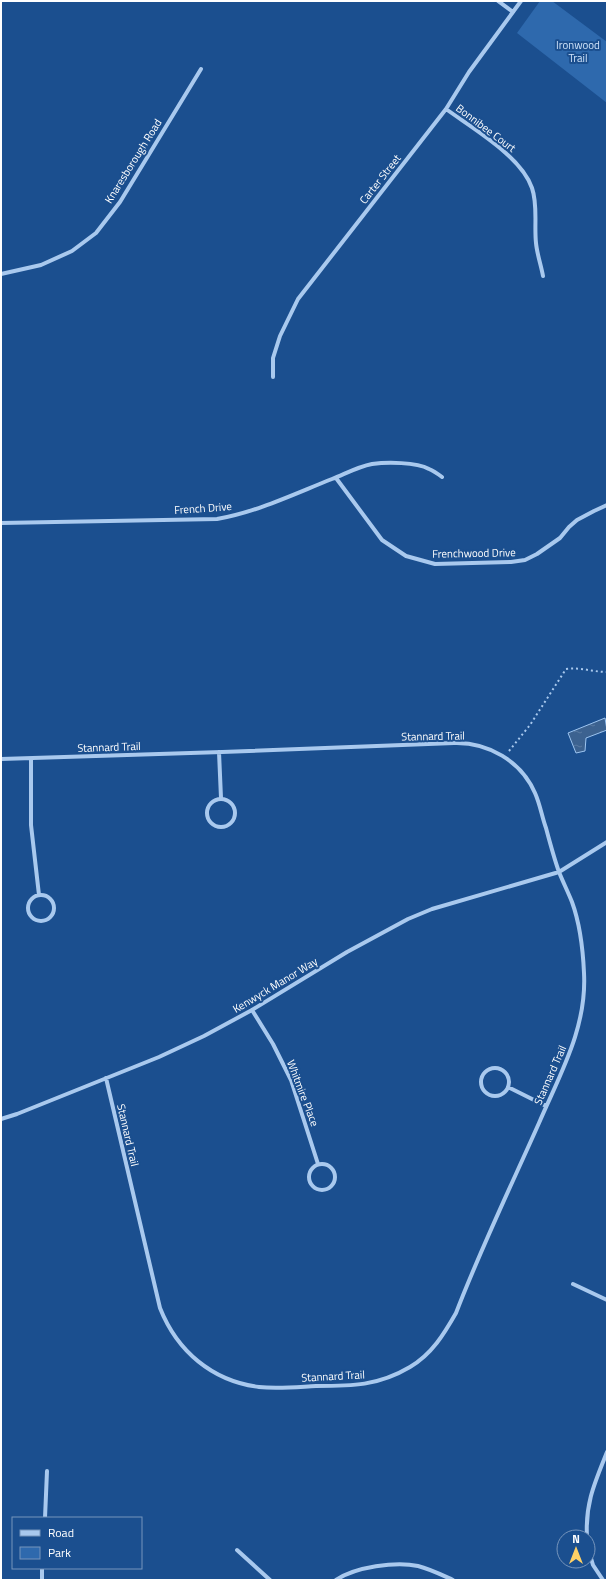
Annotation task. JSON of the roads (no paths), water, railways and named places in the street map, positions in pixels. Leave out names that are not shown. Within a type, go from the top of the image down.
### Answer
[{"type":"street","points":[[498,1],[513,12]]},
{"type":"street","name":"Carter Street","points":[[273,377],[273,358],[280,336],[298,299],[446,109],[469,72],[521,1]]},
{"type":"street","name":"Knaresborough Road","points":[[1,274],[41,265],[72,251],[96,233],[120,202],[201,69]]},
{"type":"street","name":"Bonnibee Court","points":[[446,109],[515,160],[526,176],[532,188],[535,203],[536,243],[543,276]]},
{"type":"street","name":"French Drive","points":[[1,524],[217,519],[251,512],[336,478],[353,469],[372,464],[408,464],[429,468],[442,477]]},
{"type":"street","name":"Frenchwood Drive","points":[[336,478],[382,540],[406,556],[435,564],[511,562],[525,560],[537,554],[560,538],[577,520],[594,510],[607,505]]},
{"type":"street","name":"Stannard Trail","points":[[1,759],[460,743],[475,744],[490,749],[504,757],[518,767],[527,779],[536,794],[559,872],[572,903],[579,929],[584,966],[584,994],[579,1027],[565,1067],[546,1106],[456,1313],[438,1343],[425,1356],[410,1368],[376,1382],[358,1386],[259,1387],[226,1379],[204,1366],[182,1347],[166,1322],[160,1308],[106,1078]]},
{"type":"street","points":[[219,752],[221,798]]},
{"type":"street","points":[[31,759],[30,825],[39,895]]},
{"type":"street","points":[[221,798],[232,803],[235,813],[232,822],[228,825],[220,827],[215,825],[209,819],[207,810],[212,802],[221,798]]},
{"type":"street","name":"Kenwyck Manor Way","points":[[1,1119],[173,1051],[209,1034],[252,1010],[347,952],[432,909],[559,872],[607,842]]},
{"type":"street","points":[[39,895],[47,896],[54,904],[54,912],[50,918],[46,920],[34,919],[29,912],[29,903],[35,896],[39,895]]},
{"type":"street","name":"Whitmire Place","points":[[252,1010],[273,1044],[291,1080],[318,1164]]},
{"type":"street","points":[[489,1069],[501,1069],[507,1075],[509,1080],[508,1088],[500,1095],[496,1096],[489,1094],[482,1086],[481,1080],[489,1069]]},
{"type":"street","points":[[508,1088],[546,1106]]},
{"type":"street","points":[[318,1164],[326,1164],[335,1172],[336,1177],[332,1185],[325,1190],[314,1188],[309,1180],[310,1170],[318,1164]]},
{"type":"street","points":[[573,1284],[607,1300]]},
{"type":"street","points":[[586,1529],[588,1503],[593,1486],[607,1452]]},
{"type":"street","points":[[45,1517],[47,1471]]},
{"type":"street","points":[[237,1550],[270,1580]]},
{"type":"street","points":[[336,1580],[355,1571],[391,1565],[417,1566],[453,1580]]},
{"type":"street","points":[[42,1569],[42,1580]]},
{"type":"street","points":[[596,1569],[605,1580]]},
{"type":"water","points":[[605,718],[607,730],[586,738],[585,751],[576,753],[568,733]]},
{"type":"park label","name":"Ironwood Trail","points":[[578,51]]}]
